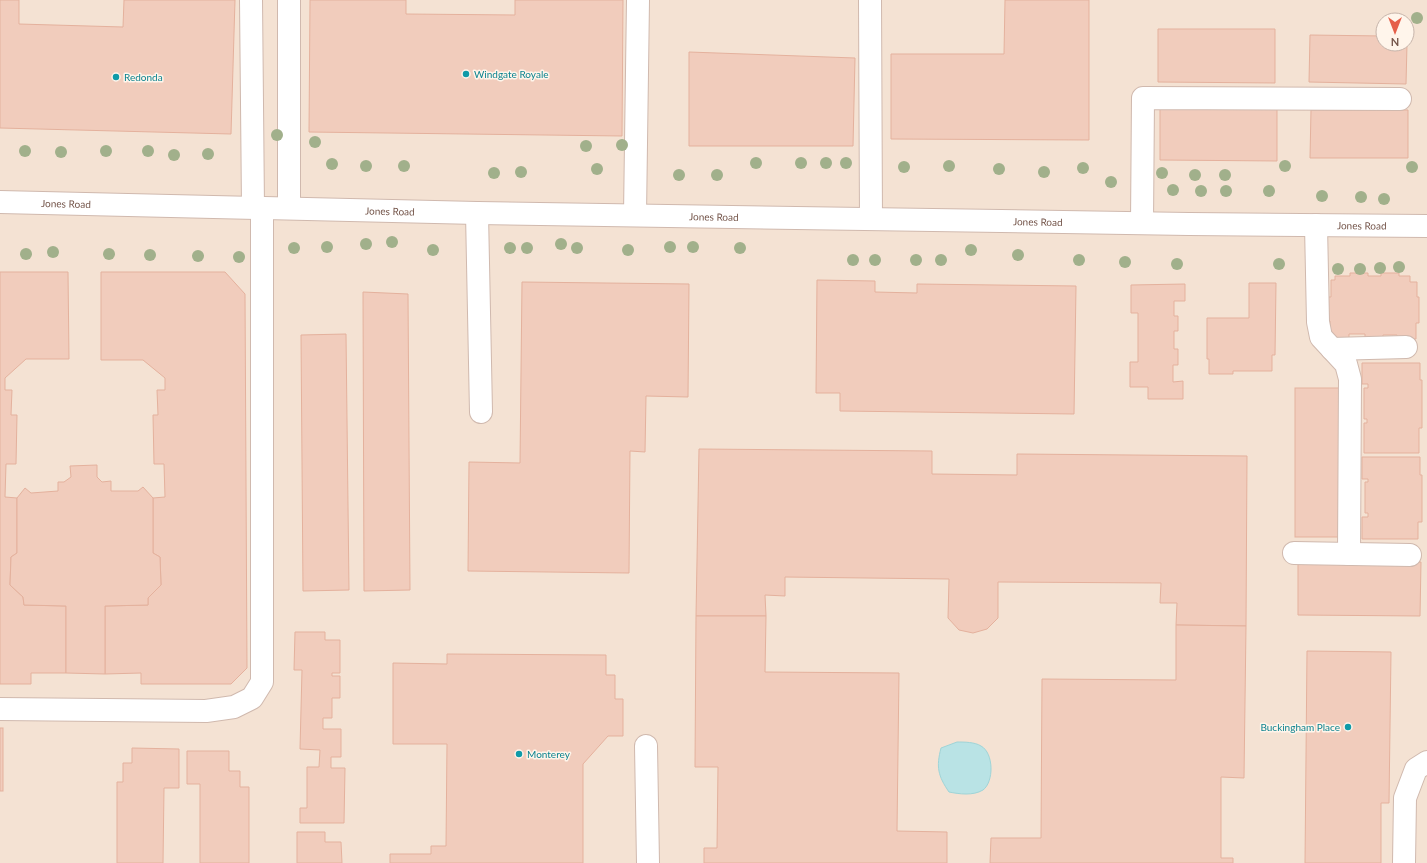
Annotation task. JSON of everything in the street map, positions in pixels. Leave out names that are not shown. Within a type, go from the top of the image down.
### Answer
[{"type":"street","points":[[0,709],[206,711],[234,707],[252,698],[262,682],[257,207],[251,0]]},
{"type":"street","points":[[289,0],[289,208]]},
{"type":"street","points":[[635,215],[638,0]]},
{"type":"street","points":[[870,0],[871,219]]},
{"type":"street","points":[[1142,223],[1143,98],[1400,99]]},
{"type":"street","name":"Jones Road","points":[[0,202],[477,213],[1427,226]]},
{"type":"street","points":[[477,213],[481,412]]},
{"type":"street","points":[[1316,225],[1318,322],[1321,337],[1346,364],[1350,379],[1349,554]]},
{"type":"street","points":[[1332,349],[1406,348]]},
{"type":"street","points":[[1294,553],[1410,555]]},
{"type":"street","points":[[646,746],[648,863]]},
{"type":"street","points":[[1404,863],[1405,798],[1416,769],[1427,762]]},
{"type":"shaded area","points":[[0,0],[1427,0],[1427,863],[0,863]]},
{"type":"water","points":[[957,742],[969,742],[979,745],[988,755],[991,774],[987,786],[979,792],[962,794],[949,792],[942,781],[938,766],[941,748]]},
{"type":"building","name":"Redonda","points":[[0,0],[19,0],[19,24],[123,27],[124,0],[235,0],[231,134],[0,128]]},
{"type":"building","name":"Windgate Royale","points":[[310,0],[406,0],[406,14],[515,15],[515,0],[623,0],[622,136],[309,132]]},
{"type":"building","points":[[1005,0],[1089,0],[1089,140],[891,139],[891,54],[1004,54]]},
{"type":"building","points":[[1158,29],[1275,29],[1275,83],[1158,82]]},
{"type":"building","points":[[1310,35],[1375,36],[1375,52],[1407,52],[1406,84],[1309,82]]},
{"type":"building","points":[[689,52],[855,58],[853,146],[689,146]]},
{"type":"building","points":[[1160,106],[1277,107],[1277,161],[1160,160]]},
{"type":"building","points":[[1311,110],[1408,110],[1408,158],[1310,158]]},
{"type":"building","points":[[0,272],[68,272],[69,359],[26,359],[5,378],[5,390],[12,390],[11,415],[17,415],[16,464],[6,464],[5,497],[17,498],[17,553],[11,557],[10,585],[23,597],[24,605],[66,606],[66,673],[31,673],[31,684],[0,684]]},
{"type":"building","points":[[101,272],[225,272],[245,294],[247,668],[231,684],[141,684],[141,673],[105,674],[105,606],[148,605],[148,598],[161,585],[160,557],[153,553],[153,498],[165,497],[164,464],[154,464],[153,415],[158,415],[157,390],[165,390],[165,378],[143,360],[101,360]]},
{"type":"building","points":[[1350,273],[1368,273],[1368,276],[1381,276],[1381,273],[1399,273],[1399,276],[1410,276],[1410,282],[1417,282],[1417,297],[1419,297],[1419,323],[1416,323],[1416,339],[1397,339],[1397,335],[1383,335],[1383,339],[1365,339],[1365,334],[1349,334],[1349,339],[1330,339],[1328,297],[1331,297],[1331,280],[1335,280],[1335,276],[1350,276]]},
{"type":"building","points":[[817,280],[875,281],[875,292],[917,293],[917,284],[1076,286],[1074,414],[840,411],[840,393],[816,393]]},
{"type":"building","points":[[522,282],[689,284],[688,397],[646,396],[645,452],[630,451],[629,573],[468,571],[469,462],[520,463]]},
{"type":"building","points":[[1249,283],[1276,283],[1275,355],[1272,355],[1272,371],[1233,371],[1233,374],[1209,374],[1209,359],[1207,359],[1207,318],[1249,318]]},
{"type":"building","points":[[1185,284],[1185,301],[1174,301],[1174,316],[1178,316],[1178,331],[1174,331],[1174,349],[1178,349],[1178,365],[1173,365],[1173,382],[1183,381],[1183,399],[1148,399],[1148,387],[1130,387],[1130,362],[1138,362],[1138,313],[1131,313],[1131,285]]},
{"type":"building","points":[[363,292],[408,294],[410,590],[364,591]]},
{"type":"building","points":[[346,334],[349,590],[303,591],[301,335]]},
{"type":"building","points":[[1362,363],[1420,363],[1420,380],[1422,380],[1422,428],[1419,428],[1419,453],[1364,453],[1364,423],[1367,423],[1367,419],[1364,419],[1364,388],[1368,388],[1368,384],[1362,384]]},
{"type":"building","points":[[1295,388],[1340,388],[1340,537],[1295,537]]},
{"type":"building","points":[[699,449],[932,451],[932,474],[1017,475],[1017,454],[1247,456],[1246,626],[1176,625],[1177,603],[1160,603],[1161,583],[998,582],[998,618],[987,629],[973,633],[959,630],[948,618],[949,579],[785,577],[785,596],[765,595],[766,616],[696,616]]},
{"type":"building","points":[[1362,457],[1420,457],[1420,475],[1422,475],[1422,522],[1418,522],[1418,539],[1362,539],[1362,517],[1368,517],[1368,513],[1365,513],[1365,482],[1368,482],[1368,479],[1362,479]]},
{"type":"building","points":[[97,465],[97,477],[102,482],[111,481],[111,491],[138,491],[143,487],[153,498],[153,553],[160,557],[161,585],[148,598],[148,605],[105,606],[105,674],[66,673],[66,606],[24,605],[23,597],[10,585],[11,557],[17,553],[17,498],[25,488],[31,493],[58,491],[58,482],[64,482],[71,477],[70,466]]},
{"type":"building","points":[[1298,561],[1421,562],[1420,616],[1298,615]]},
{"type":"building","points":[[696,616],[766,616],[765,672],[899,673],[897,831],[947,832],[947,863],[704,863],[704,848],[717,848],[718,767],[695,767]]},
{"type":"building","points":[[1176,625],[1246,626],[1244,778],[1221,777],[1221,858],[1233,858],[1233,863],[990,863],[991,838],[1041,838],[1042,679],[1176,680]]},
{"type":"building","points":[[295,632],[325,632],[325,640],[340,640],[340,673],[332,673],[332,676],[340,676],[340,698],[332,698],[332,718],[323,718],[323,729],[341,729],[341,757],[331,757],[331,768],[345,768],[344,823],[300,823],[300,808],[307,808],[307,767],[319,767],[320,750],[300,749],[302,670],[294,670]]},
{"type":"building","name":"Buckingham Place","points":[[1307,651],[1391,652],[1389,803],[1381,803],[1381,863],[1305,863]]},
{"type":"building","name":"Monterey","points":[[447,654],[606,655],[606,675],[615,675],[615,699],[623,699],[623,736],[608,736],[583,764],[583,863],[390,863],[390,854],[431,854],[431,846],[446,846],[447,744],[393,744],[393,663],[447,664]]},
{"type":"building","points":[[0,728],[3,728],[3,791],[0,791]]},
{"type":"building","points":[[132,748],[179,749],[179,788],[164,788],[163,863],[117,863],[117,782],[123,782],[123,763],[132,763]]},
{"type":"building","points":[[187,751],[229,751],[229,771],[240,771],[240,787],[249,787],[249,863],[200,863],[200,784],[187,784]]},
{"type":"building","points":[[297,832],[325,832],[325,842],[341,842],[342,863],[297,863]]},
{"type":"place","name":"Windgate Royale","points":[[466,74]]},
{"type":"place","name":"Redonda","points":[[116,77]]},
{"type":"place","name":"Buckingham Place","points":[[1348,727]]},
{"type":"place","name":"Monterey","points":[[519,754]]}]
